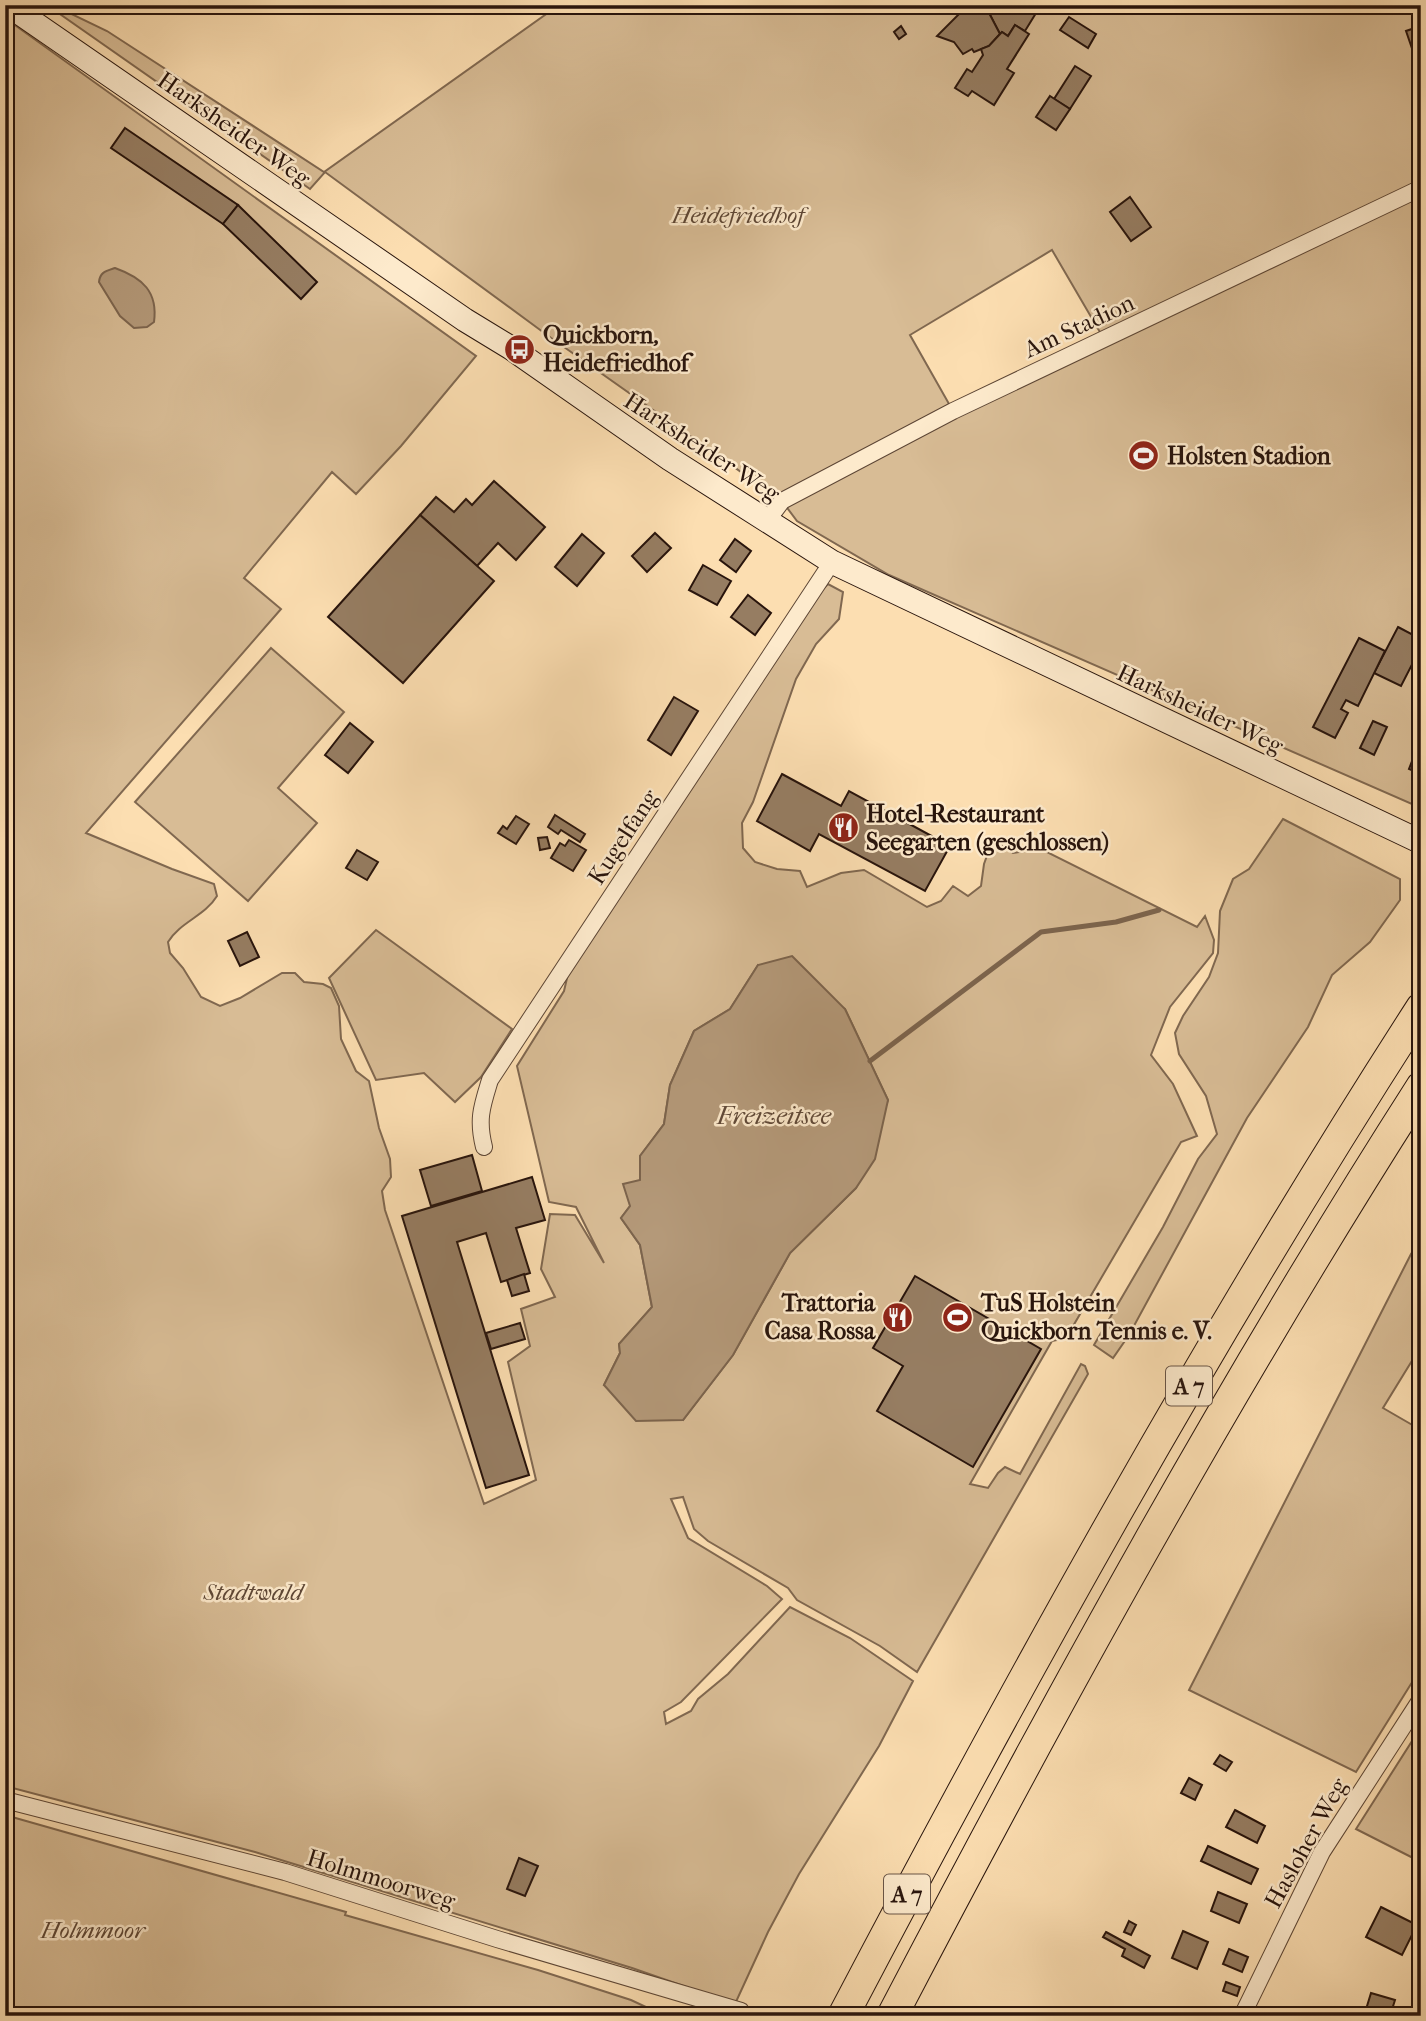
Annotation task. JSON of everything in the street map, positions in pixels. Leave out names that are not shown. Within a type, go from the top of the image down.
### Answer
[{"type":"highway","name":"A 7","points":[[843,2016],[971,1771],[1082,1571],[1208,1355],[1358,1106],[1421,1008]]},
{"type":"highway","name":"A 7","points":[[892,2016],[943,1917],[1194,1458],[1421,1087]]},
{"type":"highway","points":[[913,2016],[942,1959],[943,1917]]},
{"type":"main road","name":"Harksheider Weg","points":[[8,5],[670,459],[832,562],[1421,842]]},
{"type":"street","name":"Am Stadion","points":[[767,522],[782,501],[953,411],[1421,188]]},
{"type":"street","name":"Kugelfang","points":[[484,1147],[479,1128],[481,1108],[491,1080],[832,562]]},
{"type":"street","name":"Hasloher Weg","points":[[1242,2016],[1322,1852],[1363,1784],[1421,1699]]},
{"type":"street","name":"Holmmoorweg","points":[[5,1800],[285,1872],[496,1939],[741,2011]]},
{"type":"green space","name":"Heidefriedhof","points":[[47,5],[53,5],[107,31],[324,172],[559,5],[1421,5],[1421,808],[889,575],[797,521],[782,501],[547,335],[325,172],[310,189]],"holes":[[[1052,250],[1104,339],[953,411],[910,335]]]},
{"type":"green space","name":"Stadtwald","points":[[5,18],[476,356],[401,446],[356,494],[332,472],[244,578],[281,609],[86,833],[214,884],[217,896],[212,903],[179,929],[168,942],[170,953],[201,997],[220,1006],[240,998],[282,973],[295,973],[304,982],[323,984],[331,988],[339,1006],[341,1039],[356,1071],[369,1081],[379,1128],[390,1159],[391,1177],[382,1191],[385,1210],[484,1504],[536,1480],[508,1362],[530,1346],[521,1309],[555,1297],[541,1269],[550,1214],[575,1215],[604,1263],[576,1207],[549,1202],[517,1066],[564,991],[571,961],[819,593],[828,584],[843,592],[839,619],[816,644],[796,679],[753,802],[742,823],[743,848],[755,862],[777,869],[800,871],[807,887],[841,873],[864,870],[927,907],[941,901],[953,886],[968,896],[981,886],[984,864],[993,839],[1013,853],[1025,851],[1029,843],[1197,927],[1205,916],[1214,940],[1213,953],[1170,1007],[1151,1055],[1173,1084],[1197,1136],[1181,1142],[1066,1338],[1052,1341],[970,1484],[988,1488],[1005,1467],[1020,1474],[1081,1364],[1085,1366],[1088,1374],[917,1672],[880,1646],[797,1600],[788,1588],[708,1541],[694,1529],[683,1497],[671,1499],[688,1538],[767,1586],[782,1599],[681,1702],[664,1712],[666,1724],[691,1711],[698,1699],[728,1674],[790,1607],[850,1638],[913,1681],[879,1746],[799,1874],[768,1932],[735,2004],[632,1968],[255,1852],[5,1786]],"holes":[[[758,965],[845,1009],[888,1100],[856,1188],[790,1253],[733,1355],[683,1420],[604,1385],[620,1353],[619,1344],[652,1307],[640,1245],[621,1218],[630,1206],[640,1180],[640,1156],[664,1124],[670,1085],[694,1031],[730,1009]]]},
{"type":"green space","points":[[271,648],[344,712],[278,788],[317,823],[248,901],[135,802]]},
{"type":"green space","points":[[1283,819],[1400,879],[1400,900],[1370,942],[1332,975],[1308,1027],[1247,1118],[1129,1335],[1113,1358],[1094,1345],[1163,1227],[1198,1159],[1217,1134],[1206,1096],[1179,1054],[1175,1033],[1209,977],[1218,953],[1220,911],[1233,879],[1249,869]]},
{"type":"green space","points":[[376,930],[512,1029],[481,1077],[455,1102],[424,1073],[376,1080],[329,978]]},
{"type":"green space","points":[[1421,1239],[1421,1346],[1383,1408],[1421,1430],[1421,1668],[1356,1772],[1189,1690]]},
{"type":"green space","points":[[1421,1727],[1421,1862],[1356,1829]]},
{"type":"green space","name":"Holmmoor","points":[[5,1815],[538,1970],[631,2000],[665,2016],[5,2016]]},
{"type":"water","points":[[115,268],[133,276],[151,294],[155,311],[154,322],[147,327],[134,328],[120,316],[99,282],[102,274]]},
{"type":"water","name":"Freizeitsee","points":[[792,956],[845,1009],[888,1100],[875,1159],[856,1188],[790,1253],[733,1355],[683,1420],[636,1421],[604,1385],[620,1353],[619,1344],[652,1307],[640,1245],[621,1218],[630,1206],[623,1184],[640,1180],[640,1156],[664,1124],[670,1085],[694,1031],[730,1009],[758,965]]},
{"type":"building","points":[[920,5],[934,5],[935,6],[929,13]]},
{"type":"building","points":[[989,5],[1023,5],[1036,13],[1025,31],[1015,25],[1008,36],[1002,32],[1000,34],[988,11],[991,6]]},
{"type":"building","points":[[964,9],[988,11],[1000,34],[989,46],[974,52],[972,49],[963,54],[954,42],[937,36]]},
{"type":"building","points":[[1069,17],[1096,34],[1088,48],[1060,30]]},
{"type":"building","points":[[1015,25],[1029,34],[1007,69],[1014,73],[994,105],[972,91],[968,96],[955,88],[967,69],[972,72],[983,55],[981,49],[989,46],[1002,32],[1008,36]]},
{"type":"building","points":[[901,26],[906,34],[899,39],[894,32]]},
{"type":"building","points":[[1421,26],[1421,62],[1417,63],[1406,31]]},
{"type":"building","points":[[1075,66],[1091,76],[1070,109],[1054,99]]},
{"type":"building","points":[[1050,96],[1070,109],[1056,130],[1036,117]]},
{"type":"building","points":[[125,128],[238,205],[223,224],[111,148]]},
{"type":"building","points":[[1130,197],[1151,227],[1131,241],[1110,212]]},
{"type":"building","points":[[238,205],[317,282],[301,299],[223,224]]},
{"type":"building","points":[[494,481],[545,527],[516,560],[498,543],[477,566],[420,515],[436,497],[454,512],[466,499],[472,505]]},
{"type":"building","points":[[420,515],[494,581],[403,683],[328,617]]},
{"type":"building","points":[[655,533],[671,548],[647,572],[632,556]]},
{"type":"building","points":[[582,534],[604,553],[577,586],[555,567]]},
{"type":"building","points":[[735,539],[751,551],[736,572],[720,560]]},
{"type":"building","points":[[703,565],[731,581],[717,605],[689,590]]},
{"type":"building","points":[[748,595],[771,613],[755,635],[731,617]]},
{"type":"building","points":[[1398,627],[1421,639],[1421,647],[1401,686],[1374,673]]},
{"type":"building","points":[[1359,638],[1385,651],[1358,706],[1346,700],[1341,709],[1348,713],[1335,738],[1313,727]]},
{"type":"building","points":[[674,697],[698,711],[671,755],[648,740]]},
{"type":"building","points":[[1373,721],[1387,727],[1374,755],[1360,748]]},
{"type":"building","points":[[350,723],[373,742],[348,773],[325,755]]},
{"type":"building","points":[[1414,756],[1421,759],[1421,774],[1409,769]]},
{"type":"building","name":"Hotel-Restaurant Seegarten (geschlossen)","points":[[782,774],[841,806],[849,791],[950,846],[925,891],[819,834],[810,851],[757,821]]},
{"type":"building","points":[[555,815],[585,834],[580,842],[561,830],[558,834],[548,827]]},
{"type":"building","points":[[516,816],[529,824],[516,844],[498,833],[503,826],[507,829]]},
{"type":"building","points":[[547,837],[550,848],[540,850],[538,838]]},
{"type":"building","points":[[569,840],[586,850],[573,871],[551,858],[560,843],[565,846]]},
{"type":"building","points":[[357,850],[378,862],[367,880],[346,868]]},
{"type":"building","points":[[247,932],[259,957],[240,966],[228,941]]},
{"type":"building","points":[[472,1155],[482,1191],[431,1206],[420,1170]]},
{"type":"building","points":[[532,1177],[545,1220],[516,1228],[530,1273],[501,1282],[486,1233],[457,1242],[529,1475],[486,1488],[402,1216]]},
{"type":"building","points":[[524,1274],[529,1291],[512,1296],[507,1280]]},
{"type":"building","points":[[915,1276],[1041,1349],[973,1467],[877,1411],[903,1366],[873,1348]]},
{"type":"building","points":[[520,1323],[525,1339],[491,1349],[486,1333]]},
{"type":"building","points":[[1220,1755],[1232,1762],[1226,1771],[1214,1764]]},
{"type":"building","points":[[1189,1778],[1202,1785],[1195,1800],[1181,1793]]},
{"type":"building","points":[[1235,1810],[1265,1826],[1257,1843],[1226,1827]]},
{"type":"building","points":[[1208,1846],[1258,1869],[1251,1884],[1201,1861]]},
{"type":"building","points":[[519,1858],[538,1866],[525,1896],[507,1889]]},
{"type":"building","points":[[1218,1892],[1247,1904],[1239,1923],[1211,1911]]},
{"type":"building","points":[[1381,1907],[1417,1925],[1402,1955],[1366,1937]]},
{"type":"building","points":[[1129,1921],[1136,1925],[1131,1935],[1124,1932]]},
{"type":"building","points":[[1183,1931],[1208,1942],[1197,1969],[1172,1958]]},
{"type":"building","points":[[1106,1932],[1150,1956],[1144,1968],[1122,1956],[1125,1949],[1103,1937]]},
{"type":"building","points":[[1229,1949],[1248,1957],[1242,1972],[1223,1964]]},
{"type":"building","points":[[1226,1982],[1240,1987],[1237,1996],[1223,1991]]},
{"type":"building","points":[[1371,1993],[1395,2000],[1390,2016],[1364,2016]]},
{"type":"waterway","points":[[870,1061],[1041,932],[1116,922],[1159,910]]},
{"type":"place","name":"Quickborn, Heidefriedhof","points":[[520,349]]},
{"type":"place","name":"Holsten Stadion","points":[[1144,456]]},
{"type":"place","name":"Hotel-Restaurant Seegarten (geschlossen)","points":[[843,828]]},
{"type":"place","name":"Trattoria Casa Rossa","points":[[898,1317]]},
{"type":"place","name":"TuS Holstein Quickborn Tennis e. V.","points":[[958,1317]]}]
